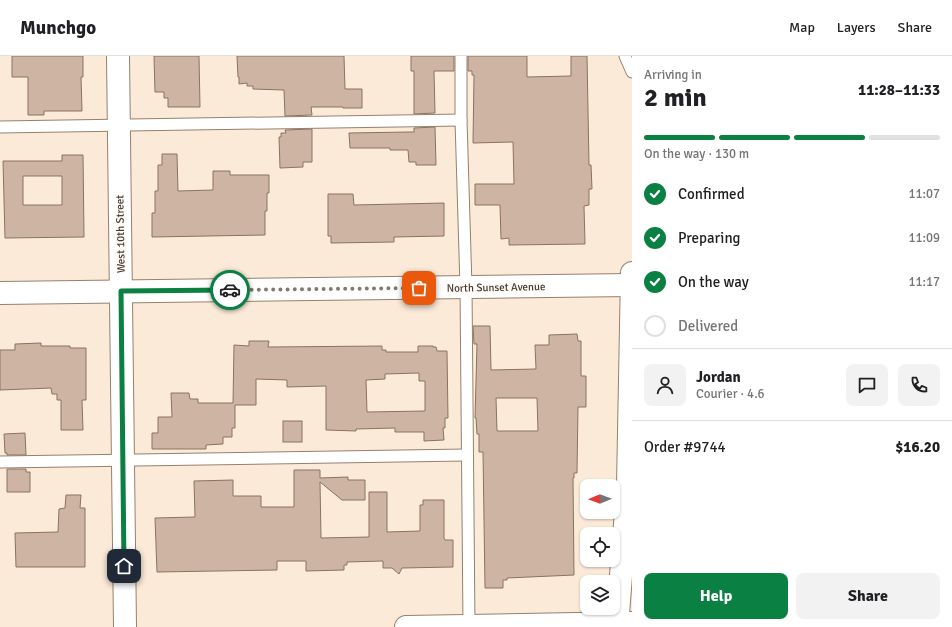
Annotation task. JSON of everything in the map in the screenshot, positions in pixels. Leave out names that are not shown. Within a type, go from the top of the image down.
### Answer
[{"type":"street","name":"West 10th Street","points":[[118,56],[125,627]]},
{"type":"street","points":[[406,627],[622,625],[628,485],[632,273]]},
{"type":"street","name":"North Sunset Avenue","points":[[0,293],[632,285]]},
{"type":"lane","points":[[461,56],[461,120],[466,287],[466,455],[469,626]]},
{"type":"lane","points":[[625,56],[632,72]]},
{"type":"lane","points":[[0,126],[461,120]]},
{"type":"lane","points":[[0,462],[466,455]]},
{"type":"building","points":[[12,56],[83,56],[83,77],[81,77],[82,111],[44,111],[44,115],[28,115],[28,77],[12,77]]},
{"type":"building","points":[[154,56],[199,56],[200,107],[168,107],[168,98],[164,98],[164,92],[155,92]]},
{"type":"building","points":[[237,56],[344,56],[345,89],[362,89],[362,108],[311,107],[312,115],[285,116],[284,90],[253,89],[253,86],[247,86],[247,83],[239,84]]},
{"type":"building","points":[[411,56],[454,56],[454,71],[434,71],[435,113],[414,114],[414,71],[411,71]]},
{"type":"building","points":[[468,56],[527,56],[527,77],[571,76],[571,56],[587,56],[589,165],[591,165],[592,189],[589,189],[589,205],[584,206],[585,244],[509,245],[509,238],[501,239],[500,205],[475,205],[475,184],[514,184],[513,142],[473,143],[474,75],[472,75],[472,71],[468,71]]},
{"type":"building","points":[[435,127],[436,165],[416,165],[416,162],[409,162],[408,150],[390,150],[390,148],[350,148],[349,133],[414,132],[414,128]]},
{"type":"building","points":[[312,129],[312,162],[303,162],[303,167],[280,168],[279,137],[281,137],[281,133],[286,133],[285,130]]},
{"type":"building","points":[[162,154],[177,154],[178,191],[213,190],[213,171],[230,171],[230,175],[269,175],[267,211],[265,211],[265,235],[152,237],[152,213],[155,213],[155,191],[158,191],[158,165],[162,165]]},
{"type":"building","points":[[62,155],[83,155],[84,237],[5,238],[3,161],[62,161]],"holes":[[[23,176],[62,176],[62,205],[23,205]]]},
{"type":"building","points":[[328,194],[353,194],[354,205],[444,203],[444,236],[394,237],[394,242],[331,243],[331,236],[328,236]]},
{"type":"building","points":[[473,326],[490,326],[491,370],[536,369],[535,345],[549,345],[549,335],[577,334],[578,341],[581,341],[581,376],[586,376],[586,407],[578,407],[577,473],[574,473],[573,478],[574,575],[507,578],[507,580],[503,580],[503,588],[485,588],[483,452],[479,452],[479,434],[477,434],[475,418],[477,344],[474,344]],"holes":[[[496,398],[537,398],[538,431],[497,431]]]},
{"type":"building","points":[[249,341],[269,341],[268,347],[382,346],[382,350],[386,350],[386,352],[418,352],[418,346],[433,346],[436,347],[437,351],[447,351],[448,418],[445,418],[445,428],[443,428],[444,440],[424,441],[424,432],[395,432],[395,428],[356,429],[356,431],[326,430],[326,386],[287,387],[287,380],[256,379],[256,405],[235,405],[235,428],[232,428],[232,437],[223,437],[223,444],[206,445],[206,449],[152,449],[152,433],[158,433],[158,417],[172,417],[171,393],[189,393],[190,399],[198,399],[198,403],[233,403],[234,345],[249,346]],"holes":[[[419,373],[419,381],[425,381],[425,411],[367,412],[366,380],[385,379],[385,374]]]},
{"type":"building","points":[[41,343],[41,346],[70,346],[70,348],[86,348],[86,400],[82,400],[83,430],[61,430],[61,400],[57,400],[57,394],[52,394],[51,388],[0,390],[0,350],[15,350],[15,344]]},
{"type":"building","points":[[283,421],[302,421],[302,442],[283,442]]},
{"type":"building","points":[[25,433],[26,455],[7,455],[7,453],[5,453],[4,434]]},
{"type":"building","points":[[7,469],[26,469],[26,472],[30,472],[30,492],[7,492]]},
{"type":"building","points":[[294,470],[320,470],[320,478],[348,477],[348,480],[365,480],[365,500],[342,500],[320,482],[321,538],[369,537],[369,492],[387,492],[387,532],[420,531],[420,505],[423,505],[423,500],[444,500],[444,538],[445,540],[453,540],[453,567],[402,568],[399,574],[392,568],[383,568],[383,561],[347,562],[347,565],[344,565],[344,570],[306,571],[306,561],[277,561],[277,570],[157,572],[155,518],[195,517],[194,481],[233,480],[233,496],[261,496],[261,507],[294,507]]},
{"type":"building","points":[[66,495],[81,495],[80,508],[85,508],[85,567],[16,567],[15,533],[58,532],[59,509],[65,508]]},
{"type":"way so far","points":[[230,290],[419,288]]},
{"type":"route","points":[[124,566],[121,291],[230,290]]}]
